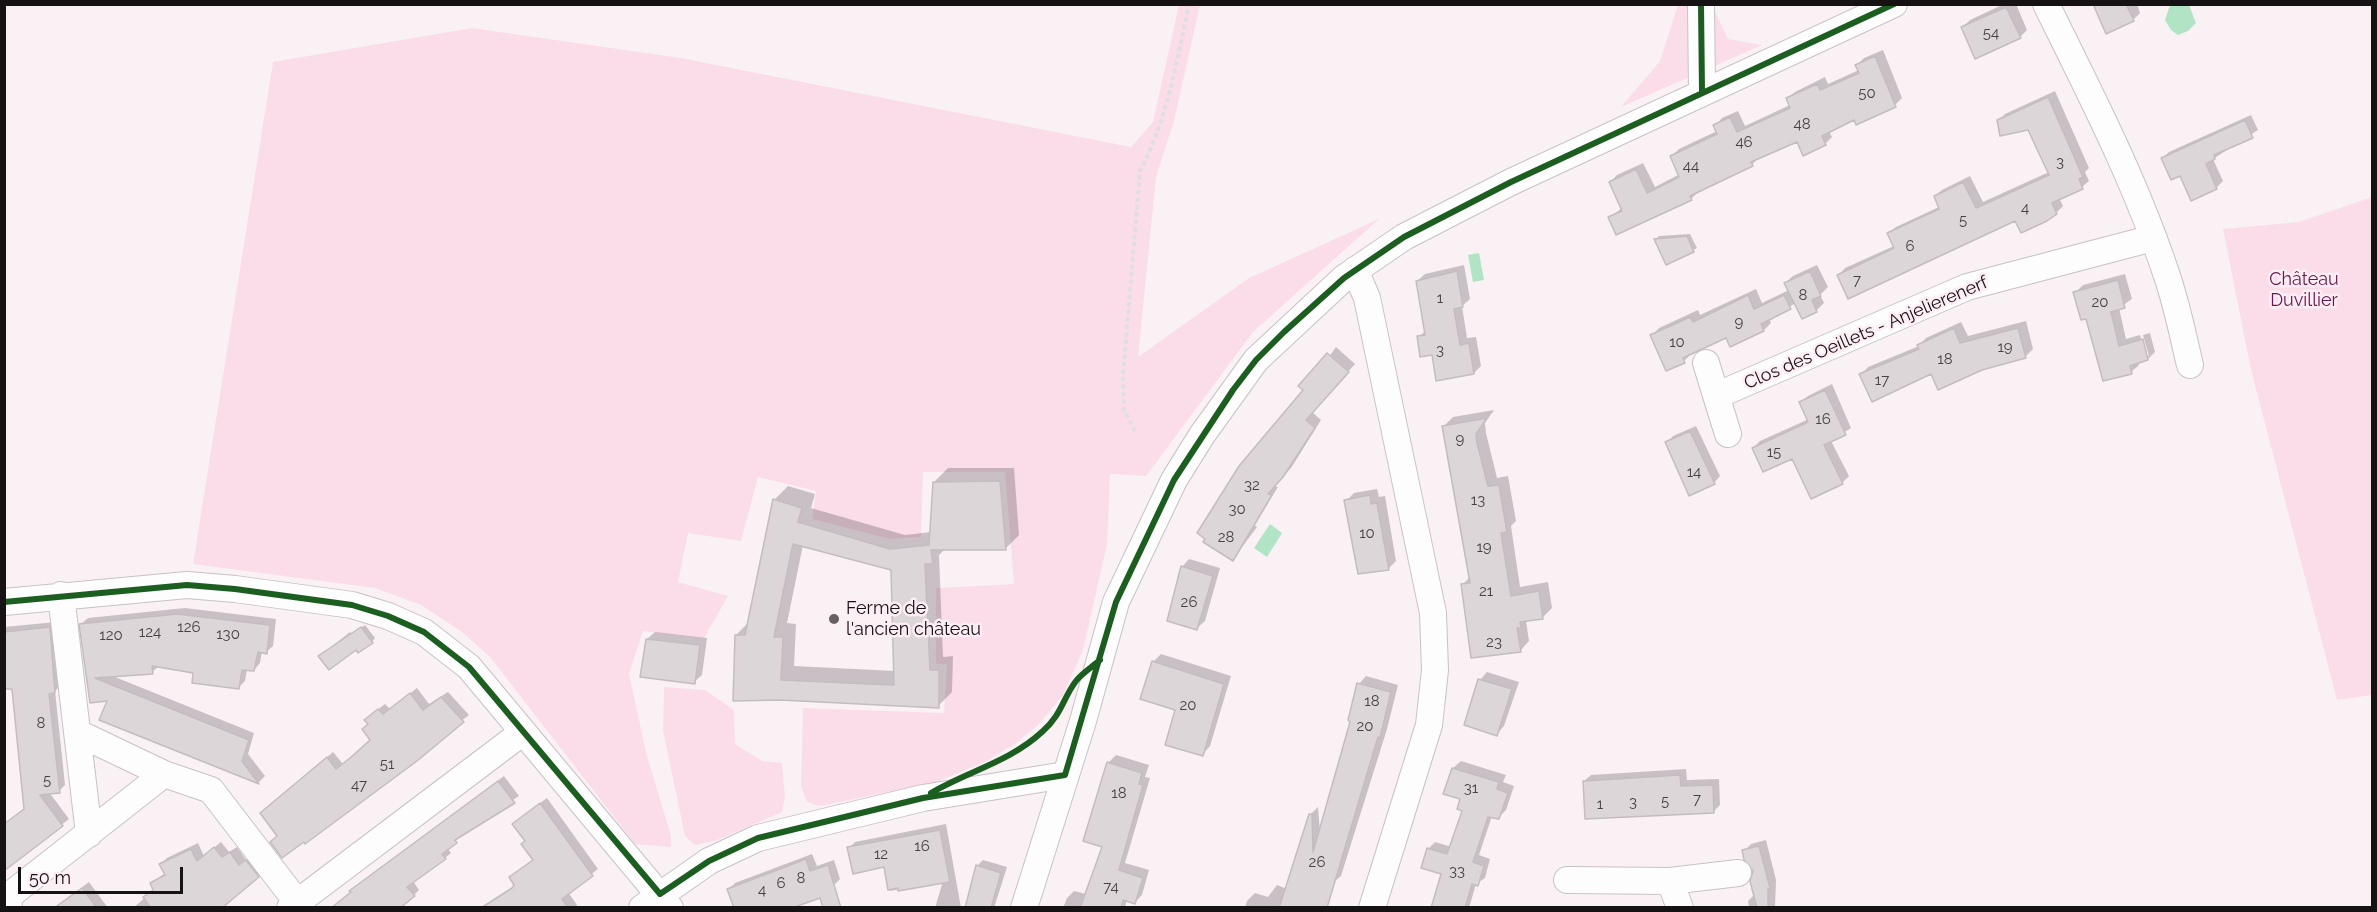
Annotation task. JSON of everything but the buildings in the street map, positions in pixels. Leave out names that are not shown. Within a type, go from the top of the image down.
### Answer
[{"type":"street","points":[[1701,4],[1702,92]]},
{"type":"street","points":[[1024,908],[1116,602],[1174,480],[1202,435],[1256,360],[1284,332],[1355,270],[1413,232],[1511,182],[1894,4]]},
{"type":"street","points":[[2046,4],[2101,116],[2153,238],[2168,278],[2190,365]]},
{"type":"street","name":"Clos des Oeillets - Anjelierenerf","points":[[1718,395],[1967,286],[2153,238]]},
{"type":"street","points":[[1355,270],[1367,298],[1433,613],[1435,670],[1429,725],[1372,908]]},
{"type":"street","points":[[1706,363],[1718,395],[1728,434]]},
{"type":"street","points":[[4,602],[61,595],[197,586],[352,605],[388,615],[424,632],[469,667],[657,903],[709,861],[758,838],[923,798],[1065,775]]},
{"type":"street","points":[[61,595],[89,834]]},
{"type":"street","points":[[78,733],[164,774],[211,790],[293,904],[523,732]]},
{"type":"street","points":[[9,908],[8,898],[15,891],[164,774]]},
{"type":"street","points":[[1567,880],[1670,881],[1738,873]]},
{"type":"street","points":[[1670,881],[1680,908]]},
{"type":"path","points":[[1135,431],[1124,410],[1124,376],[1140,171],[1154,146],[1170,91],[1189,4]]},
{"type":"green space","points":[[1179,5],[1200,5],[1174,121],[1156,177],[1138,357],[1249,278],[1379,219],[1253,332],[1146,476],[1110,474],[1107,544],[1083,650],[1063,695],[1038,725],[1016,743],[985,762],[936,782],[820,806],[807,802],[801,786],[803,708],[944,713],[947,664],[936,664],[936,588],[1014,584],[1005,472],[923,472],[921,537],[890,539],[812,519],[816,491],[758,477],[741,541],[688,533],[678,582],[728,596],[704,638],[643,631],[629,674],[646,752],[671,836],[671,847],[635,844],[490,657],[462,632],[421,605],[375,588],[193,564],[273,62],[472,28],[681,58],[1131,147],[1153,122]]},
{"type":"green space","points":[[1678,5],[1712,5],[1728,39],[1762,45],[1621,107],[1660,61]]},
{"type":"green space","name":"Château Duvillier","points":[[2372,197],[2372,695],[2337,700],[2251,370],[2223,229],[2299,222]]},
{"type":"green space","points":[[664,687],[705,690],[734,710],[735,744],[762,761],[782,763],[785,797],[782,812],[715,841],[695,845],[685,836],[663,731]]},
{"type":"shaded area","points":[[2170,5],[2189,5],[2196,23],[2188,31],[2178,35],[2171,30],[2165,20]]},
{"type":"shaded area","points":[[1479,253],[1484,280],[1473,282],[1468,255]]},
{"type":"shaded area","points":[[1270,524],[1282,533],[1267,557],[1254,548]]},
{"type":"cycle path","points":[[1701,4],[1702,92]]},
{"type":"cycle path","points":[[4,602],[187,585],[235,589],[352,605],[388,616],[424,632],[469,667],[660,894],[709,861],[758,838],[923,798],[1065,775],[1116,602],[1174,480],[1233,390],[1256,360],[1284,332],[1344,278],[1404,237],[1511,182],[1894,4]]},
{"type":"cycle path","points":[[931,793],[1017,751],[1030,742],[1049,725],[1078,678],[1100,660]]},
{"type":"place","name":"Ferme de l'ancien château","points":[[834,619]]}]
